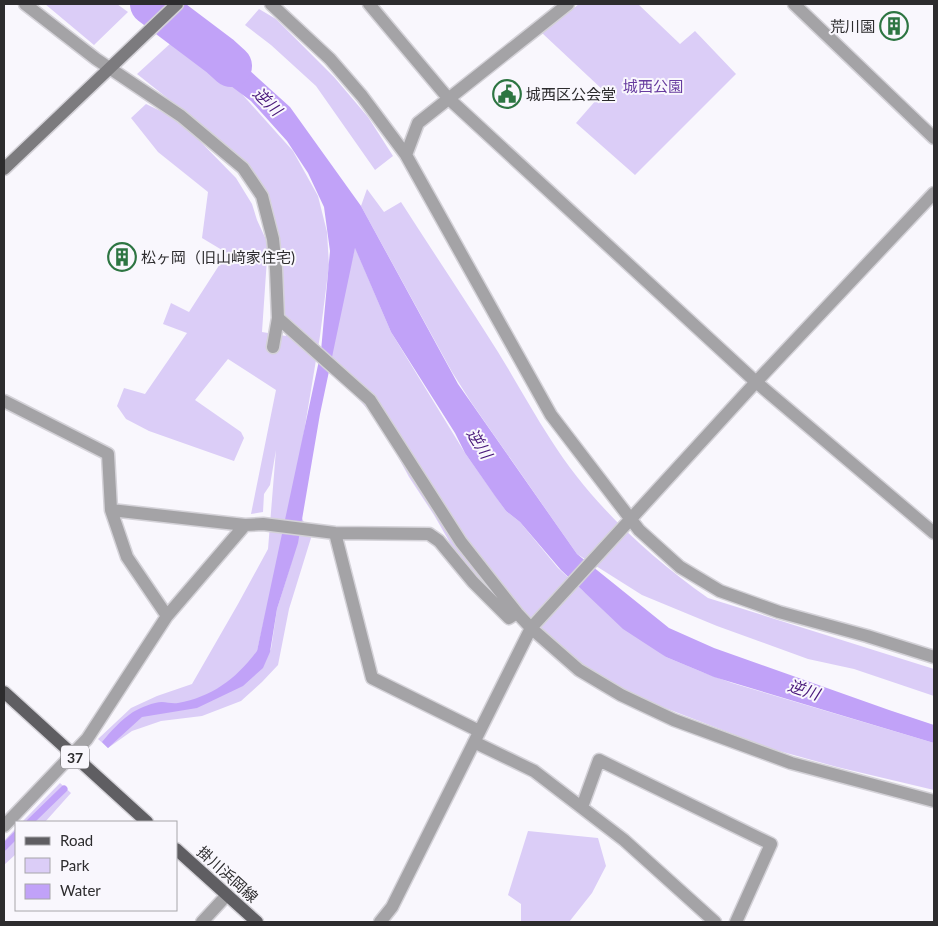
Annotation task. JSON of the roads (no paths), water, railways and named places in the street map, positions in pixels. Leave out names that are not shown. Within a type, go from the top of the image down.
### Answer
[{"type":"main road","name":"37","points":[[4,692],[146,821]]},
{"type":"main road","name":"掛川浜岡線","points":[[178,851],[257,922]]},
{"type":"street","points":[[25,4],[181,116],[243,168],[262,196],[273,239],[278,318],[273,347]]},
{"type":"street","points":[[4,169],[176,4]]},
{"type":"street","points":[[271,4],[330,59],[362,96],[406,155],[551,415],[630,519],[650,540],[680,567],[720,591],[779,612],[934,657]]},
{"type":"street","points":[[369,4],[448,98],[756,382],[934,533]]},
{"type":"street","points":[[406,155],[418,123],[568,4]]},
{"type":"street","points":[[794,4],[934,138]]},
{"type":"street","points":[[380,922],[392,907],[535,623],[756,382],[934,193]]},
{"type":"street","points":[[278,318],[370,400],[461,542],[517,613],[535,623],[579,670],[621,695],[674,720],[791,763],[934,800]]},
{"type":"street","points":[[4,400],[108,454],[111,510],[127,557],[167,616]]},
{"type":"street","points":[[111,510],[245,525],[263,524],[335,533],[429,534],[439,541],[474,582],[509,618],[517,613]]},
{"type":"street","points":[[4,826],[92,733],[167,616],[245,525]]},
{"type":"street","points":[[335,533],[372,678],[534,771],[624,840],[715,922]]},
{"type":"street","points":[[582,807],[599,760],[770,844],[736,922]]},
{"type":"street","points":[[202,922],[227,895]]},
{"type":"water","points":[[194,20],[290,107],[361,206],[458,384],[577,554],[669,628],[714,648],[934,725],[934,743],[714,677],[666,657],[623,629],[561,570],[520,522],[506,511],[495,496],[465,453],[455,433],[391,332],[355,248],[320,414],[298,543],[277,609],[270,652],[263,668],[243,686],[197,708],[142,717],[108,748],[102,742],[116,726],[133,712],[155,703],[178,703],[202,696],[232,678],[257,651],[321,351],[330,251],[324,207],[308,173],[287,141],[251,101],[172,42]]},
{"type":"waterway","name":"逆川","points":[[151,4],[231,66]]},
{"type":"waterway","points":[[31,821],[64,789]]},
{"type":"waterway","points":[[4,847],[15,836]]},
{"type":"place","name":"荒川園","points":[[894,26]]},
{"type":"place","name":"城西区公会堂","points":[[507,94]]},
{"type":"place","name":"松ヶ岡（旧山﨑家住宅)","points":[[122,257]]},
{"type":"park label","name":"城西公園","points":[[653,86]]}]
